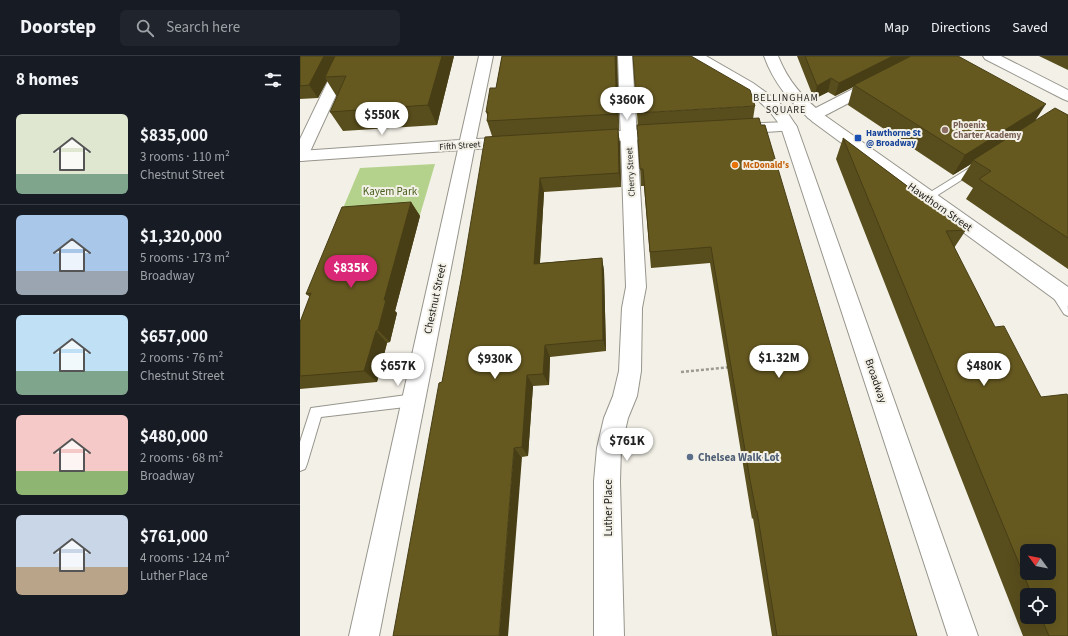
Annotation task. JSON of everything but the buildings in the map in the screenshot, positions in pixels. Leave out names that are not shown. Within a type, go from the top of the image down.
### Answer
[{"type":"street","points":[[300,156],[347,56]]},
{"type":"street","name":"Chestnut Street","points":[[364,636],[486,56]]},
{"type":"street","name":"Cherry Street","points":[[625,56],[630,135],[636,287]]},
{"type":"street","name":"Broadway","points":[[696,56],[772,103],[789,127],[963,636]]},
{"type":"street","points":[[771,56],[778,76],[783,84],[800,103],[814,115],[930,57]]},
{"type":"street","points":[[990,56],[1068,96]]},
{"type":"street","name":"Hawthorn Street","points":[[814,115],[927,198],[1061,293]]},
{"type":"street","points":[[723,130],[789,127]]},
{"type":"street","points":[[575,139],[685,132]]},
{"type":"street","name":"Fifth Street","points":[[300,156],[528,142]]},
{"type":"street","name":"Luther Place","points":[[609,636],[607,481],[609,448],[616,418],[625,396],[630,371],[632,308],[636,287]]},
{"type":"lane","points":[[927,198],[987,160]]},
{"type":"lane","points":[[1061,293],[1068,311]]},
{"type":"lane","points":[[300,464],[316,412],[414,400]]},
{"type":"path","points":[[682,372],[736,367]]},
{"type":"green space","name":"Kayem Park","points":[[435,164],[420,215],[338,220],[360,168]]},
{"type":"place","name":"Phoenix Charter Academy","points":[[945,130]]},
{"type":"place","name":"Hawthorne St @ Broadway","points":[[858,138]]},
{"type":"place","name":"McDonald's","points":[[735,165]]},
{"type":"place","name":"Chelsea Walk Lot","points":[[690,457]]},
{"type":"district","name":"BELLINGHAM SQUARE","points":[[786,104]]}]
